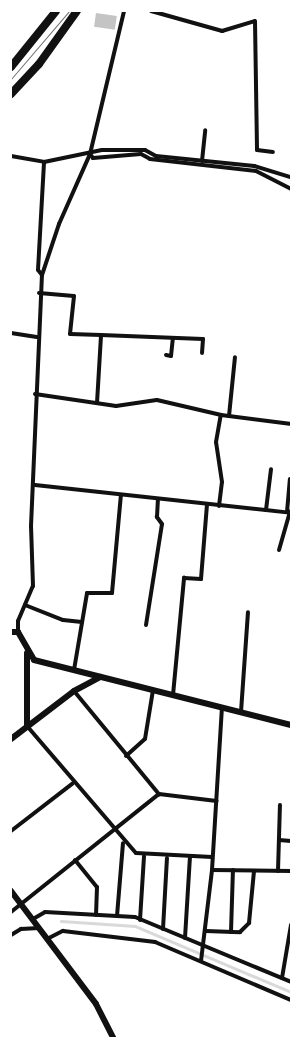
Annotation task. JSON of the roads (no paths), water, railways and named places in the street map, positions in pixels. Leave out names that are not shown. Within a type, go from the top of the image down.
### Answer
[{"type":"main road","points":[[11,67],[56,11]]},
{"type":"main road","points":[[11,94],[39,64],[77,11]]},
{"type":"street","points":[[124,11],[90,154],[59,224],[42,275],[39,293],[37,337],[35,485],[31,526],[33,586],[25,605],[18,632],[27,653],[34,660],[291,725]]},
{"type":"street","points":[[151,11],[222,31],[255,21],[257,150],[273,152]]},
{"type":"street","points":[[202,161],[205,130]]},
{"type":"street","points":[[11,156],[44,162],[90,154],[102,150],[145,150],[156,156],[254,166],[291,177]]},
{"type":"street","points":[[90,154],[93,158],[140,154],[150,160],[256,171],[291,189]]},
{"type":"street","points":[[42,275],[38,270],[44,162]]},
{"type":"street","points":[[39,293],[74,296],[70,334],[203,339],[202,353]]},
{"type":"street","points":[[11,333],[37,337]]},
{"type":"street","points":[[97,403],[101,335]]},
{"type":"street","points":[[166,355],[171,356],[173,338]]},
{"type":"street","points":[[229,416],[235,357]]},
{"type":"street","points":[[36,394],[116,406],[157,400],[222,415],[291,424]]},
{"type":"street","points":[[219,506],[222,482],[216,442],[222,415]]},
{"type":"street","points":[[266,510],[272,469]]},
{"type":"street","points":[[280,550],[289,512],[290,479]]},
{"type":"street","points":[[35,485],[219,506],[289,512]]},
{"type":"street","points":[[74,670],[88,593],[112,593],[121,495]]},
{"type":"street","points":[[146,625],[162,524],[157,517],[158,499]]},
{"type":"street","points":[[173,695],[184,578],[201,579],[207,504]]},
{"type":"street","points":[[25,605],[63,620],[82,622]]},
{"type":"street","points":[[241,712],[248,612]]},
{"type":"street","points":[[11,632],[18,632]]},
{"type":"street","points":[[27,653],[27,726],[123,843],[144,856],[167,858],[212,857]]},
{"type":"street","points":[[11,739],[74,691],[100,677]]},
{"type":"street","points":[[126,756],[145,739],[153,690]]},
{"type":"street","points":[[74,691],[126,756],[159,794],[217,801]]},
{"type":"street","points":[[201,961],[205,945],[212,870],[222,707]]},
{"type":"street","points":[[11,831],[73,783]]},
{"type":"street","points":[[11,912],[159,794]]},
{"type":"street","points":[[278,871],[280,805]]},
{"type":"street","points":[[279,840],[291,841]]},
{"type":"street","points":[[117,916],[123,843]]},
{"type":"street","points":[[140,920],[144,856]]},
{"type":"street","points":[[163,929],[167,858]]},
{"type":"street","points":[[185,938],[190,858]]},
{"type":"street","points":[[75,860],[97,887],[96,915]]},
{"type":"street","points":[[212,870],[291,871]]},
{"type":"street","points":[[231,932],[233,870]]},
{"type":"street","points":[[206,931],[240,932],[249,923],[254,871]]},
{"type":"street","points":[[11,891],[96,1004],[113,1038]]},
{"type":"street","points":[[32,919],[45,912],[117,916],[140,920],[205,945],[291,982]]},
{"type":"street","points":[[282,978],[291,925]]},
{"type":"street","points":[[11,935],[21,929],[39,928]]},
{"type":"street","points":[[47,939],[63,931],[155,942],[291,1000]]},
{"type":"waterway","points":[[61,921],[135,926],[291,992]]},
{"type":"tram line","points":[[11,79],[69,11]]}]
